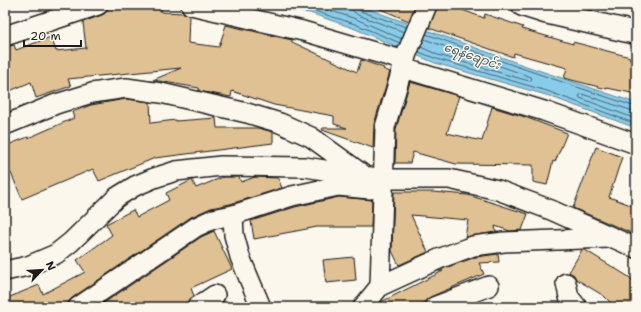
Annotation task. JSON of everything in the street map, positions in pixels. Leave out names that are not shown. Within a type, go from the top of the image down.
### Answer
[{"type":"main road","points":[[523,5],[545,12],[636,33]]},
{"type":"street","points":[[5,36],[98,5]]},
{"type":"street","points":[[191,5],[303,31],[405,61],[636,144]]},
{"type":"street","points":[[380,286],[378,182],[385,126],[405,61],[427,5]]},
{"type":"street","points":[[5,125],[56,104],[92,93],[126,88],[161,93],[247,113],[280,124],[311,137],[378,182]]},
{"type":"street","points":[[5,271],[28,266],[56,254],[71,242],[117,197],[135,186],[176,171],[221,166],[306,167],[378,182]]},
{"type":"street","points":[[78,307],[196,227],[213,219],[233,215],[292,196],[338,186],[378,182],[449,179],[498,190],[551,210],[636,248]]},
{"type":"street","points":[[233,215],[234,235],[240,257],[262,307]]},
{"type":"street","points":[[363,307],[380,286],[440,258],[473,246],[504,242],[612,238]]},
{"type":"street","points":[[566,283],[569,297],[577,307]]},
{"type":"street","points":[[434,307],[489,286]]},
{"type":"street","points":[[197,307],[215,295]]},
{"type":"water","name":"ရေနီချောင်း","points":[[246,5],[357,5],[526,66],[636,103],[636,128],[546,95],[435,63],[353,28],[310,13]]},
{"type":"building","points":[[109,5],[162,5],[161,12],[184,13],[189,16],[188,43],[219,47],[226,25],[292,40],[292,42],[357,72],[361,60],[384,68],[383,69],[390,72],[374,124],[373,148],[322,130],[323,128],[347,128],[334,124],[334,116],[274,105],[232,91],[231,97],[199,91],[199,88],[153,80],[181,68],[68,79],[71,86],[36,98],[31,82],[5,93],[5,47],[14,45],[16,50],[51,37],[56,51],[86,48],[83,22],[102,15],[106,12]]},
{"type":"building","points":[[371,5],[415,5],[409,21]]},
{"type":"building","points":[[438,5],[449,5],[484,18],[485,14],[523,27],[522,29],[573,44],[573,42],[630,57],[630,60],[636,62],[636,94],[607,89],[564,78],[567,68],[514,53],[513,57],[429,28]]},
{"type":"building","points":[[410,82],[459,96],[447,133],[482,141],[492,107],[525,117],[567,133],[555,162],[553,161],[547,185],[533,182],[533,165],[456,164],[413,152],[410,163],[395,163],[396,129]]},
{"type":"building","points":[[126,99],[150,102],[151,123],[216,118],[217,128],[258,128],[273,132],[273,143],[155,158],[99,181],[93,169],[22,199],[11,173],[5,175],[5,146],[28,138],[74,118],[72,112],[91,105]]},
{"type":"building","points":[[596,147],[622,157],[609,197],[636,207],[636,235],[573,208]]},
{"type":"building","points":[[223,177],[239,177],[241,182],[255,177],[278,178],[282,188],[230,204],[211,208],[191,217],[72,298],[68,302],[67,307],[5,307],[5,299],[39,285],[43,294],[85,272],[77,260],[112,235],[106,224],[133,210],[137,217],[169,200],[166,193],[192,180],[196,188]]},
{"type":"building","points":[[394,192],[433,192],[468,195],[528,214],[522,230],[510,231],[495,226],[496,232],[465,237],[468,220],[411,215],[428,252],[399,265],[392,251]]},
{"type":"building","points":[[339,197],[372,200],[371,227],[317,227],[254,239],[251,221],[295,207]]},
{"type":"building","points":[[214,231],[232,269],[191,288],[194,296],[187,302],[187,305],[182,307],[98,307],[201,237]]},
{"type":"building","points":[[582,250],[585,250],[629,277],[636,284],[636,307],[615,307],[604,296],[576,279],[574,275],[569,272]]},
{"type":"building","points":[[498,254],[499,262],[479,263],[484,274],[430,297],[424,303],[415,307],[377,307],[381,302],[443,271],[438,271],[476,257]]},
{"type":"building","points":[[354,257],[356,280],[326,283],[323,260]]}]
